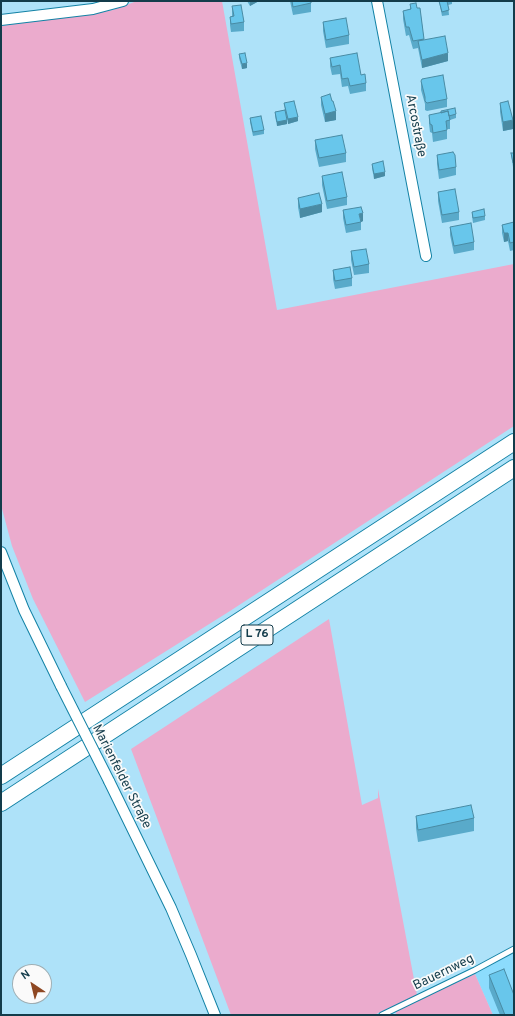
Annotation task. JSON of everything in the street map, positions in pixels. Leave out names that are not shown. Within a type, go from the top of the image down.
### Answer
[{"type":"main road","name":"L 76","points":[[1,776],[514,442]]},
{"type":"main road","name":"L 76","points":[[1,803],[514,468]]},
{"type":"street","points":[[1,20],[93,9],[123,1]]},
{"type":"street","name":"Arcostraße","points":[[377,1],[426,256]]},
{"type":"street","name":"Marienfelder Straße","points":[[1,552],[24,610],[60,686],[171,908],[192,955],[215,1015]]},
{"type":"lane","name":"Bauernweg","points":[[382,1015],[475,970],[514,949]]},
{"type":"shaded area","points":[[137,1],[222,1],[277,310],[514,264],[514,426],[230,611],[85,702],[33,599],[12,546],[1,505],[1,26],[98,13],[113,10]]},
{"type":"shaded area","points":[[329,619],[362,805],[378,798],[378,789],[417,995],[374,1015],[231,1015],[131,749]]},
{"type":"shaded area","points":[[514,953],[514,1015],[493,1015],[475,974]]},
{"type":"shaded area","points":[[475,974],[493,1015],[397,1015],[395,1011]]},
{"type":"building","points":[[292,1],[311,1],[311,3],[293,7]]},
{"type":"building","points":[[439,1],[447,1],[449,10],[442,12]]},
{"type":"building","points":[[416,3],[417,8],[420,8],[424,39],[413,41],[409,27],[406,27],[403,11],[411,9],[410,4]]},
{"type":"building","points":[[241,5],[244,22],[231,24],[230,17],[234,16],[232,6]]},
{"type":"building","points":[[346,18],[349,35],[326,40],[323,22]]},
{"type":"building","points":[[445,36],[448,53],[422,60],[418,41]]},
{"type":"building","points":[[245,53],[247,63],[242,64],[239,54]]},
{"type":"building","points":[[357,53],[361,75],[365,74],[366,83],[350,86],[348,78],[342,79],[340,65],[332,67],[330,58]]},
{"type":"building","points":[[443,75],[447,99],[427,103],[425,101],[421,81],[422,79]]},
{"type":"building","points":[[330,94],[336,111],[325,114],[321,97]]},
{"type":"building","points":[[294,101],[298,117],[288,119],[284,103]]},
{"type":"building","points":[[508,101],[513,120],[503,122],[500,103]]},
{"type":"building","points":[[455,108],[456,114],[449,116],[448,111],[441,113],[441,111]]},
{"type":"building","points":[[285,110],[287,120],[277,122],[275,112]]},
{"type":"building","points":[[448,111],[450,120],[446,121],[447,130],[433,133],[429,115]]},
{"type":"building","points":[[261,116],[264,130],[253,132],[250,118]]},
{"type":"building","points":[[342,135],[346,153],[319,158],[315,140]]},
{"type":"building","points":[[453,152],[455,155],[456,167],[439,170],[437,155]]},
{"type":"building","points":[[511,153],[514,153],[514,163],[513,163]]},
{"type":"building","points":[[383,161],[385,172],[374,174],[372,164]]},
{"type":"building","points":[[342,172],[347,197],[327,201],[322,176]]},
{"type":"building","points":[[455,189],[459,212],[442,215],[438,192]]},
{"type":"building","points":[[319,193],[322,204],[300,209],[298,198]]},
{"type":"building","points":[[361,207],[363,213],[359,214],[361,222],[346,225],[343,210]]},
{"type":"building","points":[[484,209],[485,216],[473,218],[472,212]]},
{"type":"building","points":[[514,222],[514,242],[510,243],[508,233],[504,233],[502,225]]},
{"type":"building","points":[[471,223],[474,242],[454,246],[450,227]]},
{"type":"building","points":[[366,249],[369,264],[354,267],[351,251]]},
{"type":"building","points":[[350,267],[352,278],[335,281],[333,270]]},
{"type":"building","points":[[471,805],[474,818],[418,830],[416,816]]},
{"type":"building","points":[[504,969],[514,995],[514,1015],[505,1015],[489,975]]}]
